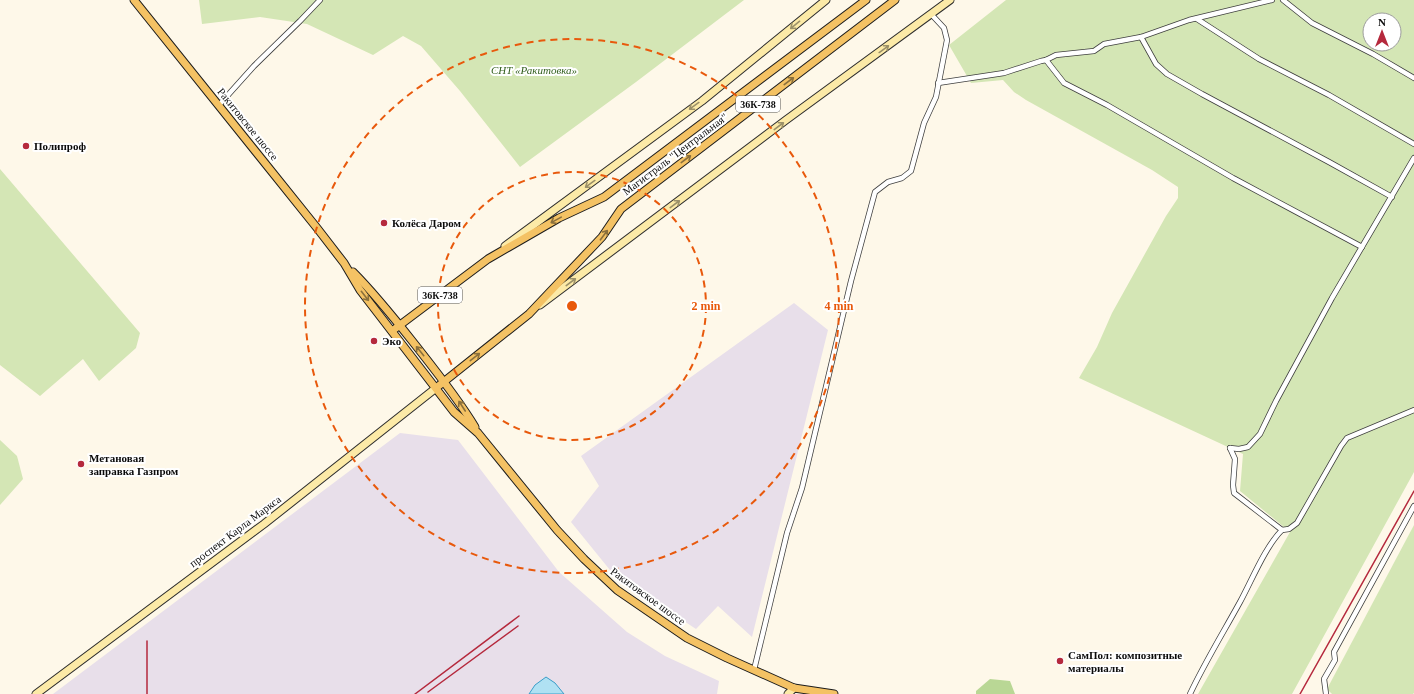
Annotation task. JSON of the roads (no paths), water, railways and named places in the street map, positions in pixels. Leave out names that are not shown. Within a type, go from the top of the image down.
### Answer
[{"type":"main road","name":"Ракитовское шоссе","points":[[134,0],[317,228],[344,263],[360,290],[454,412],[478,433],[557,530],[584,560],[617,590],[687,638],[794,688],[834,694]]},
{"type":"main road","points":[[488,259],[702,101],[826,0]]},
{"type":"main road","name":"Магистраль \"Центральная\"","points":[[488,259],[559,218],[604,197],[866,0]]},
{"type":"main road","name":"Магистраль \"Центральная\"","points":[[529,314],[602,237],[621,208],[895,0]]},
{"type":"main road","points":[[529,314],[792,116],[950,0]]},
{"type":"main road","name":"36К-738","points":[[392,331],[488,259]]},
{"type":"main road","name":"Ракитовское шоссе","points":[[344,263],[364,282],[444,381],[463,406],[478,433]]},
{"type":"main road","name":"36К-738","points":[[444,381],[529,314]]},
{"type":"main road","name":"проспект Карла Маркса","points":[[36,694],[264,524],[444,381]]},
{"type":"main road","points":[[788,694],[794,688]]},
{"type":"street","points":[[219,105],[254,66],[295,27],[320,0]]},
{"type":"street","points":[[938,83],[1004,73],[1046,60],[1056,55],[1094,51],[1104,44],[1141,37],[1189,20],[1272,0]]},
{"type":"street","points":[[1283,0],[1312,23],[1373,54],[1414,78]]},
{"type":"street","points":[[754,670],[787,533],[802,488],[851,281],[875,192],[888,182],[902,178],[911,171],[924,123],[936,97],[947,40],[944,28],[932,14]]},
{"type":"street","points":[[1197,19],[1259,59],[1329,94],[1414,144]]},
{"type":"street","points":[[1141,37],[1156,64],[1167,74],[1392,197]]},
{"type":"street","points":[[1046,60],[1064,83],[1107,105],[1233,178],[1362,247]]},
{"type":"street","points":[[1282,530],[1234,493],[1232,485],[1235,459],[1230,448],[1239,449],[1248,447],[1260,434],[1303,350],[1414,158]]},
{"type":"street","points":[[1190,694],[1204,664],[1240,601],[1256,569],[1277,535],[1282,530],[1297,523],[1347,438],[1414,410]]},
{"type":"street","points":[[1326,694],[1324,679],[1335,660],[1334,652],[1414,506]]},
{"type":"water","points":[[546,677],[555,683],[564,694],[529,694],[535,685]]},
{"type":"railway","points":[[1300,694],[1414,491]]},
{"type":"railway","points":[[415,694],[519,616]]},
{"type":"railway","points":[[428,692],[518,626]]},
{"type":"railway","points":[[147,641],[147,694]]},
{"type":"place","name":"Полипроф","points":[[26,146]]},
{"type":"place","name":"Колёса Даром","points":[[384,223]]},
{"type":"place","name":"Эко","points":[[374,341]]},
{"type":"place","name":"Метановая заправка Газпром","points":[[81,464]]},
{"type":"place","name":"СамПол: композитные материалы","points":[[1060,661]]},
{"type":"park label","name":"СНТ «Ракитовка»","points":[[534,70]]}]
